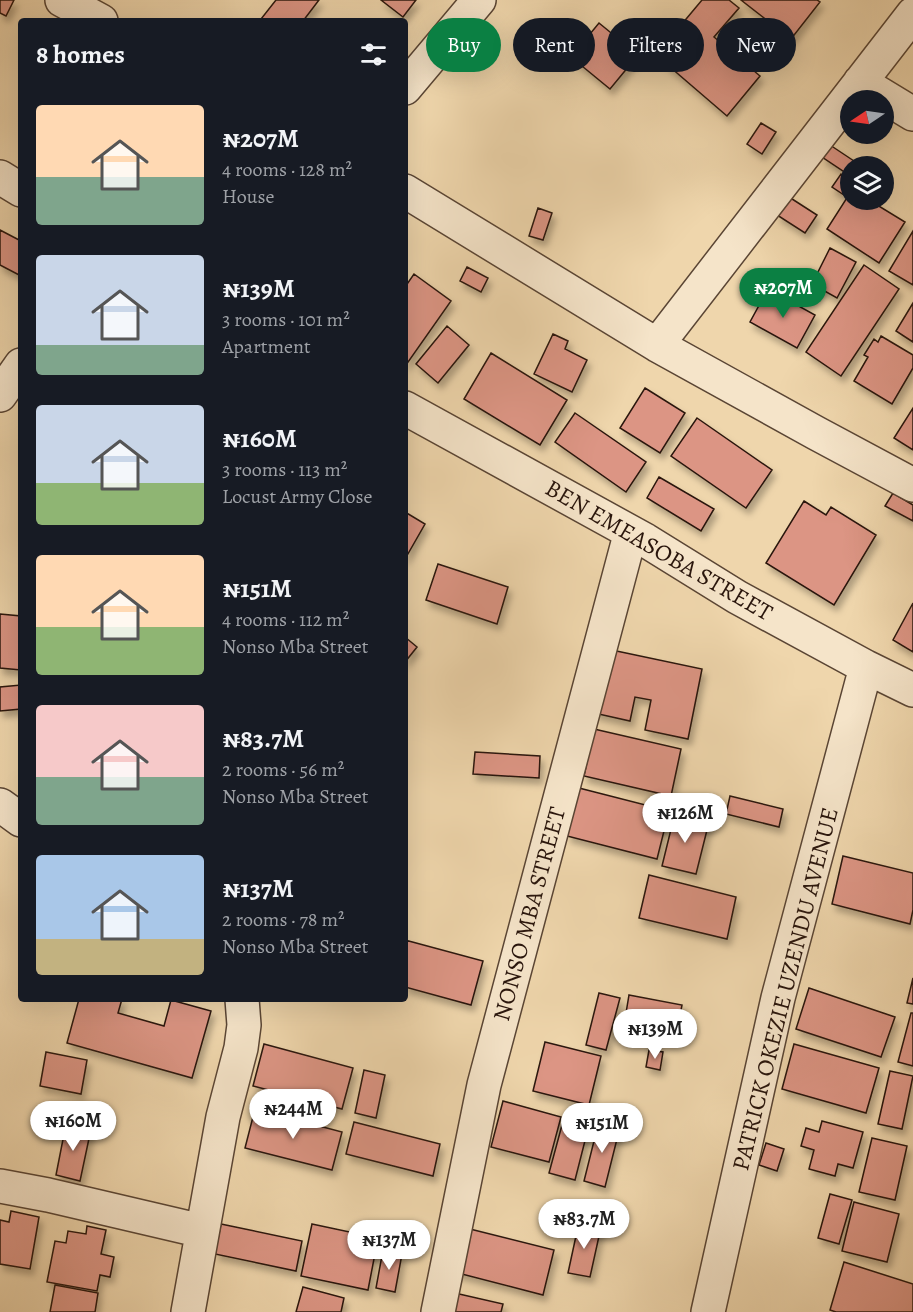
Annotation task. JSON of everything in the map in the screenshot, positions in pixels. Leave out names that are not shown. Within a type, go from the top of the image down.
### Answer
[{"type":"street","points":[[62,0],[95,18]]},
{"type":"street","points":[[408,84],[479,0]]},
{"type":"street","points":[[657,345],[913,14]]},
{"type":"street","points":[[860,82],[913,114]]},
{"type":"street","points":[[0,177],[18,188]]},
{"type":"street","points":[[408,193],[657,345],[816,434],[913,484]]},
{"type":"street","points":[[0,395],[18,369]]},
{"type":"street","name":"BEN EMEASOBA STREET","points":[[408,410],[645,540],[737,597],[913,690]]},
{"type":"street","name":"NONSO MBA STREET","points":[[438,1312],[484,1085],[623,558],[630,535],[645,540]]},
{"type":"street","name":"PATRICK OKEZIE UZENDU AVENUE","points":[[708,1312],[778,998],[866,667]]},
{"type":"street","points":[[0,805],[18,818]]},
{"type":"street","points":[[188,1312],[223,1117],[241,1048],[244,1025],[242,1002]]},
{"type":"street","points":[[0,1186],[202,1231]]},
{"type":"building","points":[[0,0],[14,0],[6,16],[0,13]]},
{"type":"building","points":[[276,0],[319,0],[305,18],[262,18]]},
{"type":"building","points":[[381,0],[416,0],[403,17]]},
{"type":"building","points":[[702,0],[729,0],[739,8],[730,18],[716,18],[714,37],[716,39],[716,72],[755,72],[760,76],[727,116],[676,72],[704,72],[704,18],[687,18]]},
{"type":"building","points":[[741,0],[817,0],[820,2],[796,33],[796,18],[764,18]]},
{"type":"building","points":[[599,23],[607,30],[607,72],[624,72],[610,89],[589,72],[595,72],[595,28]]},
{"type":"building","points":[[761,123],[776,132],[762,154],[747,144]]},
{"type":"building","points":[[830,145],[846,156],[840,156],[840,169],[822,157]]},
{"type":"building","points":[[840,175],[840,192],[832,187]]},
{"type":"building","points":[[789,197],[817,215],[805,233],[777,215]]},
{"type":"building","points":[[538,208],[552,213],[543,240],[529,236]]},
{"type":"building","points":[[840,209],[885,210],[905,222],[879,263],[827,229]]},
{"type":"building","points":[[0,230],[18,239],[18,274],[0,265]]},
{"type":"building","points":[[913,231],[913,285],[889,271]]},
{"type":"building","points":[[830,248],[856,262],[837,298],[812,284]]},
{"type":"building","points":[[864,265],[899,289],[841,376],[806,352]]},
{"type":"building","points":[[467,267],[488,278],[481,292],[460,281]]},
{"type":"building","points":[[414,274],[451,301],[408,362],[408,283]]},
{"type":"building","points":[[768,289],[815,315],[797,348],[750,322]]},
{"type":"building","points":[[913,303],[913,342],[896,331]]},
{"type":"building","points":[[447,326],[469,345],[438,383],[416,364]]},
{"type":"building","points":[[553,334],[568,341],[565,349],[587,360],[572,392],[534,374]]},
{"type":"building","points":[[881,336],[913,355],[913,368],[892,404],[854,381],[868,357],[864,355],[874,339],[878,342]]},
{"type":"building","points":[[491,353],[567,400],[540,445],[464,399]]},
{"type":"building","points":[[645,388],[685,413],[660,453],[620,428]]},
{"type":"building","points":[[913,408],[913,450],[894,438]]},
{"type":"building","points":[[575,413],[646,462],[626,492],[555,442]]},
{"type":"building","points":[[697,418],[772,470],[746,508],[671,456]]},
{"type":"building","points":[[659,477],[714,509],[701,531],[647,498]]},
{"type":"building","points":[[893,493],[913,505],[913,521],[885,506]]},
{"type":"building","points":[[804,501],[826,515],[831,507],[876,535],[834,605],[766,563]]},
{"type":"building","points":[[408,514],[425,524],[408,554]]},
{"type":"building","points":[[438,564],[508,587],[497,624],[426,600]]},
{"type":"building","points":[[913,603],[913,652],[893,640]]},
{"type":"building","points":[[0,614],[18,616],[18,670],[0,668]]},
{"type":"building","points":[[408,640],[417,647],[408,658]]},
{"type":"building","points":[[607,649],[702,669],[688,739],[645,730],[651,700],[635,697],[630,721],[594,713]]},
{"type":"building","points":[[18,685],[18,709],[0,711],[0,687]]},
{"type":"building","points":[[594,729],[681,749],[671,796],[584,776]]},
{"type":"building","points":[[475,752],[540,756],[539,778],[473,774]]},
{"type":"building","points":[[579,788],[669,811],[657,859],[567,836]]},
{"type":"building","points":[[730,796],[783,809],[779,827],[726,814]]},
{"type":"building","points":[[675,813],[709,822],[696,874],[662,866]]},
{"type":"building","points":[[843,856],[913,873],[913,910],[910,924],[832,904]]},
{"type":"building","points":[[649,875],[736,897],[727,939],[639,918]]},
{"type":"building","points":[[408,941],[483,961],[471,1005],[408,988]]},
{"type":"building","points":[[913,978],[913,1004],[907,1003]]},
{"type":"building","points":[[809,988],[895,1017],[881,1057],[796,1029]]},
{"type":"building","points":[[599,993],[620,998],[606,1050],[586,1045]]},
{"type":"building","points":[[629,995],[682,1005],[677,1032],[665,1029],[666,1022],[639,1017],[638,1021],[625,1019]]},
{"type":"building","points":[[78,1002],[121,1002],[118,1013],[164,1026],[170,1002],[211,1011],[192,1078],[67,1043]]},
{"type":"building","points":[[911,1013],[913,1013],[913,1066],[898,1062]]},
{"type":"building","points":[[545,1042],[601,1056],[589,1105],[533,1091]]},
{"type":"building","points":[[264,1044],[353,1068],[342,1109],[253,1086]]},
{"type":"building","points":[[794,1044],[879,1068],[866,1113],[782,1089]]},
{"type":"building","points":[[649,1050],[663,1052],[660,1070],[646,1067]]},
{"type":"building","points":[[46,1052],[87,1060],[81,1094],[40,1086]]},
{"type":"building","points":[[364,1070],[385,1075],[376,1118],[355,1113]]},
{"type":"building","points":[[890,1071],[913,1076],[902,1129],[878,1124]]},
{"type":"building","points":[[503,1101],[561,1117],[549,1162],[491,1147]]},
{"type":"building","points":[[255,1109],[342,1132],[332,1170],[245,1148]]},
{"type":"building","points":[[565,1114],[590,1121],[575,1180],[549,1173]]},
{"type":"building","points":[[599,1121],[620,1127],[605,1187],[584,1181]]},
{"type":"building","points":[[822,1121],[863,1132],[853,1168],[838,1164],[835,1176],[809,1169],[814,1150],[801,1146],[806,1128],[819,1132]]},
{"type":"building","points":[[354,1122],[440,1144],[433,1176],[346,1154]]},
{"type":"building","points":[[66,1124],[91,1129],[80,1181],[56,1175]]},
{"type":"building","points":[[872,1138],[907,1146],[895,1200],[859,1192]]},
{"type":"building","points":[[766,1143],[784,1149],[777,1171],[759,1165]]},
{"type":"building","points":[[830,1194],[852,1200],[839,1244],[818,1238]]},
{"type":"building","points":[[854,1202],[899,1214],[887,1262],[842,1251]]},
{"type":"building","points":[[11,1211],[39,1217],[30,1269],[0,1264],[0,1220],[9,1222]]},
{"type":"building","points":[[579,1222],[601,1227],[590,1277],[568,1273]]},
{"type":"building","points":[[221,1224],[302,1241],[296,1271],[215,1254]]},
{"type":"building","points":[[312,1224],[378,1238],[368,1290],[301,1276]]},
{"type":"building","points":[[87,1226],[106,1230],[101,1254],[114,1257],[110,1277],[100,1275],[97,1291],[47,1282],[55,1241],[66,1243],[68,1231],[86,1234]]},
{"type":"building","points":[[466,1228],[554,1250],[543,1295],[454,1272]]},
{"type":"building","points":[[383,1250],[402,1254],[395,1292],[376,1288]]},
{"type":"building","points":[[844,1262],[913,1284],[913,1312],[836,1312],[830,1310]]},
{"type":"building","points":[[55,1285],[98,1293],[95,1312],[50,1312]]},
{"type":"building","points":[[303,1287],[344,1298],[341,1312],[296,1312]]},
{"type":"building","points":[[446,1291],[503,1304],[501,1312],[441,1312]]}]
